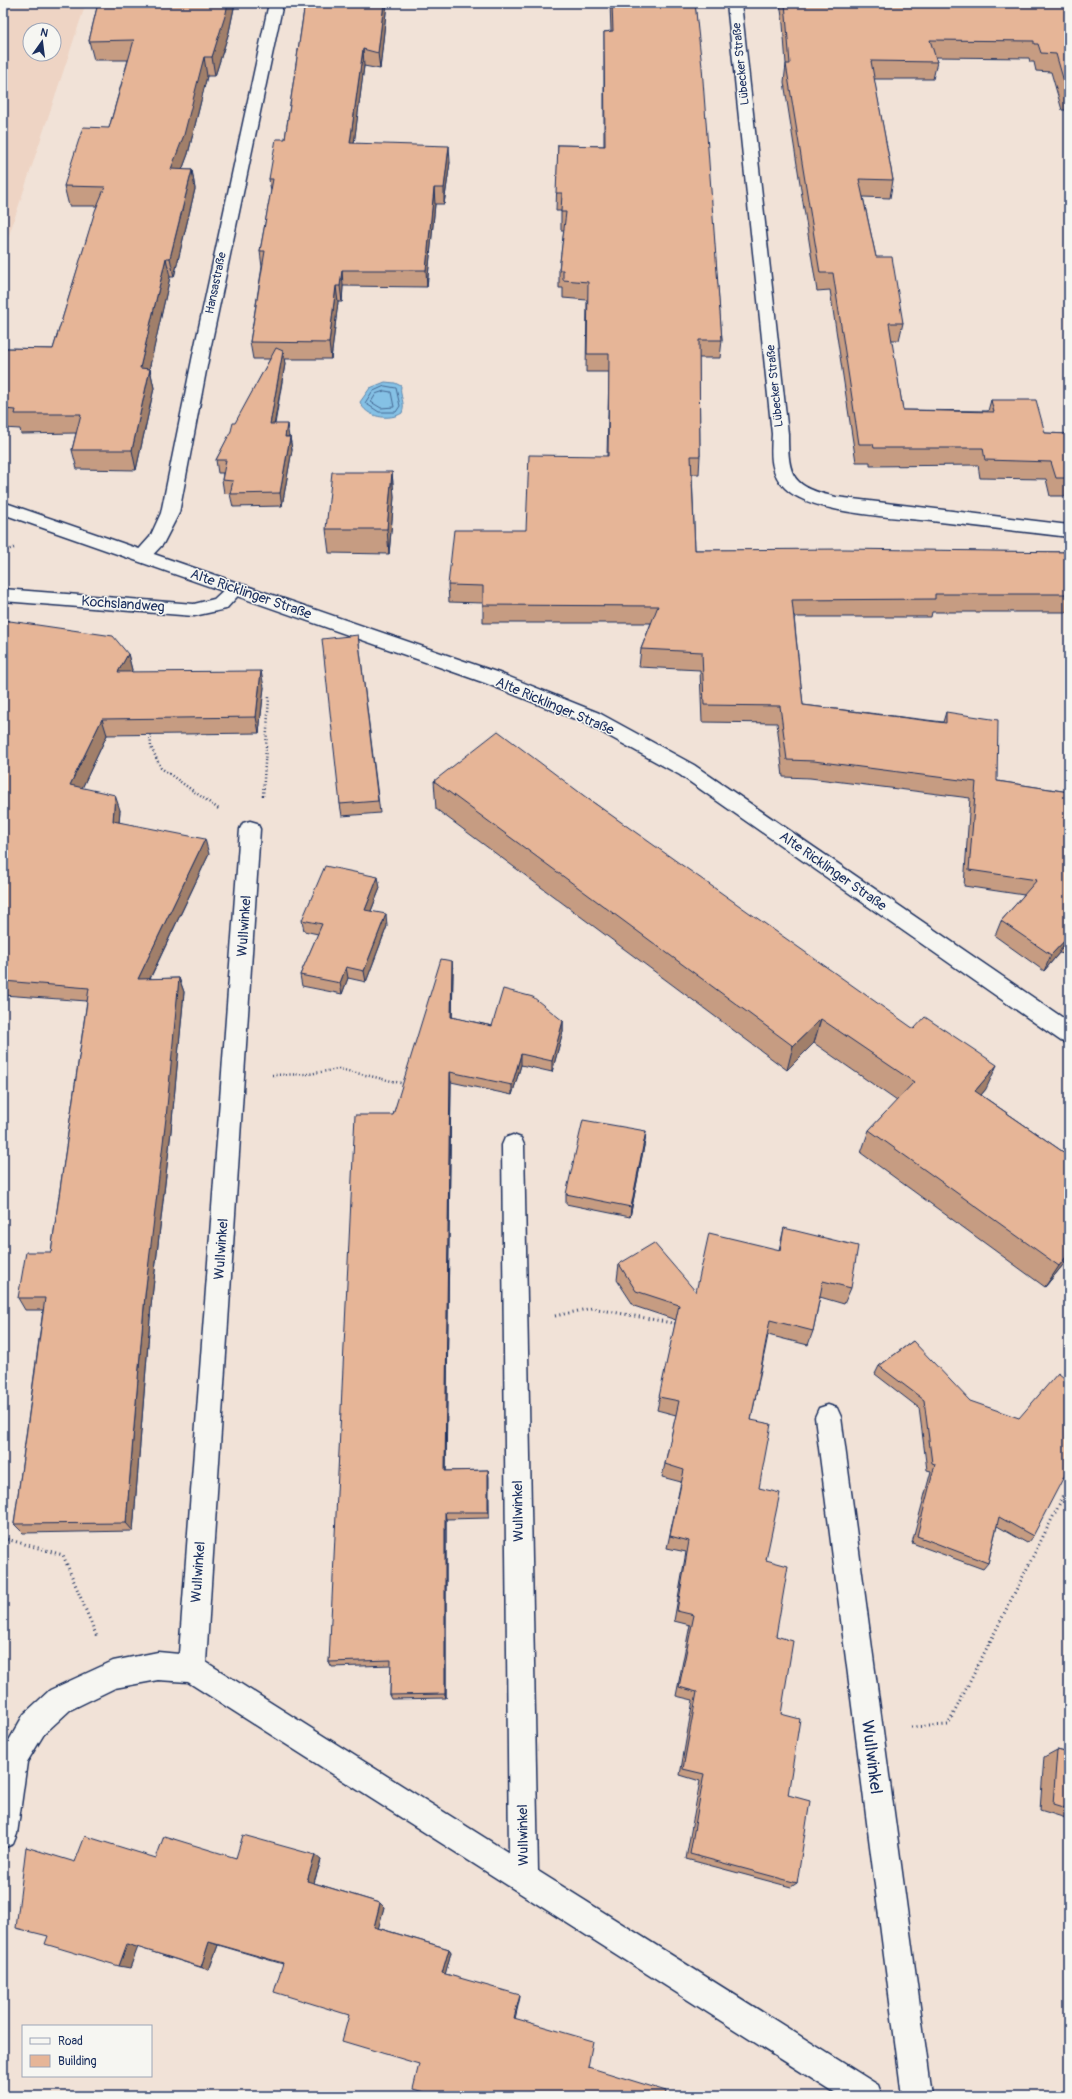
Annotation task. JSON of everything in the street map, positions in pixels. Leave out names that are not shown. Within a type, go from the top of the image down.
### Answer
[{"type":"street","name":"Hansastraße","points":[[142,556],[157,540],[170,513],[202,350],[276,3]]},
{"type":"street","name":"Lübecker Straße","points":[[734,3],[780,434],[780,467],[786,478],[801,491],[818,499],[845,506],[1069,531]]},
{"type":"street","name":"Alte Ricklinger Straße","points":[[3,508],[492,678],[592,718],[687,770],[1069,1034]]},
{"type":"street","name":"Kochslandweg","points":[[3,596],[194,610],[220,604],[235,589]]},
{"type":"street","name":"Wullwinkel","points":[[192,1669],[250,829]]},
{"type":"street","name":"Wullwinkel","points":[[513,1145],[524,1878]]},
{"type":"street","name":"Wullwinkel","points":[[828,1417],[917,2096]]},
{"type":"street","name":"Wullwinkel","points":[[3,1834],[14,1758],[34,1724],[60,1700],[113,1675],[158,1666],[192,1669],[867,2096]]},
{"type":"path","points":[[150,726],[151,747],[161,768],[250,829],[262,810],[269,697]]},
{"type":"path","points":[[233,1076],[309,1074],[339,1069],[408,1085]]},
{"type":"path","points":[[515,1325],[592,1308],[678,1324]]},
{"type":"path","points":[[869,1729],[948,1726],[1069,1485]]},
{"type":"path","points":[[3,1538],[63,1555],[113,1675]]},
{"type":"shaded area","points":[[3,3],[86,3],[3,253]]},
{"type":"water","points":[[385,382],[395,383],[401,386],[403,403],[402,413],[391,417],[373,415],[367,412],[360,402],[370,388]]},
{"type":"building","points":[[98,3],[228,3],[212,57],[204,57],[184,135],[171,169],[192,170],[170,258],[166,258],[140,368],[150,369],[132,450],[72,450],[81,414],[15,414],[16,410],[3,409],[3,348],[53,349],[95,211],[105,187],[64,186],[83,127],[109,128],[134,40],[89,41]]},
{"type":"building","points":[[305,3],[384,3],[378,53],[363,49],[350,143],[449,146],[444,188],[434,188],[426,270],[342,270],[340,286],[336,286],[329,343],[250,342],[265,251],[260,251],[273,179],[269,179],[276,139],[285,139]]},
{"type":"building","points":[[612,3],[695,3],[702,67],[722,340],[699,340],[700,456],[691,456],[695,550],[844,549],[1069,552],[1069,594],[935,594],[935,599],[792,600],[803,705],[946,723],[946,712],[998,720],[997,781],[1069,792],[1069,938],[1067,938],[1051,955],[1001,921],[1037,880],[969,870],[976,782],[814,761],[787,760],[780,706],[704,705],[702,652],[641,649],[658,606],[483,605],[483,586],[448,585],[454,530],[526,530],[529,455],[608,456],[609,354],[587,354],[588,282],[563,280],[563,270],[559,270],[566,212],[561,212],[562,193],[556,193],[558,145],[605,146],[604,32],[613,31]]},
{"type":"building","points":[[785,3],[1069,3],[1069,92],[1067,92],[1056,54],[1041,53],[1038,44],[1034,44],[1034,41],[930,40],[937,62],[871,61],[893,180],[859,179],[876,257],[892,257],[903,323],[889,323],[903,410],[994,412],[991,400],[1036,400],[1045,433],[1069,434],[1069,478],[1056,478],[1051,462],[985,460],[983,448],[874,448],[873,444],[859,444],[833,273],[820,273],[786,64],[790,64]]},
{"type":"building","points":[[276,348],[283,351],[270,424],[287,424],[285,437],[290,437],[280,493],[230,494],[233,481],[222,480],[226,460],[216,460],[231,431],[233,423],[235,423]]},
{"type":"building","points":[[332,472],[392,472],[387,529],[326,529]]},
{"type":"building","points":[[3,620],[113,636],[128,654],[118,672],[261,671],[256,717],[102,719],[70,785],[115,795],[113,821],[205,839],[138,979],[179,978],[166,1118],[145,1295],[126,1523],[14,1524],[45,1298],[18,1298],[26,1252],[51,1252],[89,988],[3,981]]},
{"type":"building","points":[[358,635],[378,801],[340,804],[322,639]]},
{"type":"building","points":[[498,731],[587,798],[914,1029],[925,1017],[997,1065],[975,1091],[1069,1156],[1069,1253],[1059,1266],[869,1130],[914,1082],[821,1019],[793,1046],[434,781]]},
{"type":"building","points":[[325,866],[378,877],[365,910],[386,914],[364,971],[346,967],[340,983],[300,975],[322,924],[302,920]]},
{"type":"building","points":[[441,959],[452,961],[451,1017],[492,1026],[503,989],[533,997],[563,1021],[552,1061],[521,1054],[512,1085],[450,1072],[445,1471],[488,1470],[488,1512],[445,1512],[445,1694],[390,1695],[391,1660],[329,1662],[355,1115],[393,1115]]},
{"type":"building","points":[[583,1120],[646,1131],[631,1207],[566,1194]]},
{"type":"building","points":[[784,1228],[858,1246],[851,1288],[823,1281],[813,1331],[770,1320],[751,1420],[771,1424],[759,1488],[780,1493],[766,1560],[788,1566],[776,1636],[793,1641],[781,1714],[800,1719],[788,1795],[810,1801],[797,1883],[690,1854],[704,1774],[683,1769],[697,1692],[679,1687],[694,1615],[677,1611],[689,1541],[670,1536],[684,1470],[665,1464],[679,1401],[659,1397],[679,1305],[636,1291],[619,1264],[654,1243],[696,1292],[709,1233],[780,1250]]},
{"type":"building","points":[[913,1341],[970,1401],[1019,1418],[1058,1373],[1069,1382],[1069,1467],[1033,1536],[999,1517],[988,1563],[917,1536],[935,1464],[932,1463],[924,1400],[879,1366]]},
{"type":"building","points":[[1057,1750],[1069,1753],[1069,1809],[1053,1804]]},
{"type":"building","points":[[243,1835],[315,1855],[307,1881],[380,1903],[374,1927],[449,1949],[442,1973],[520,1995],[514,2018],[593,2041],[588,2067],[666,2091],[665,2096],[438,2096],[413,2089],[419,2064],[342,2041],[349,2015],[274,1992],[283,1963],[209,1942],[201,1967],[127,1944],[119,1966],[45,1944],[48,1936],[16,1928],[26,1847],[75,1862],[85,1836],[156,1858],[164,1836],[236,1858]]}]
